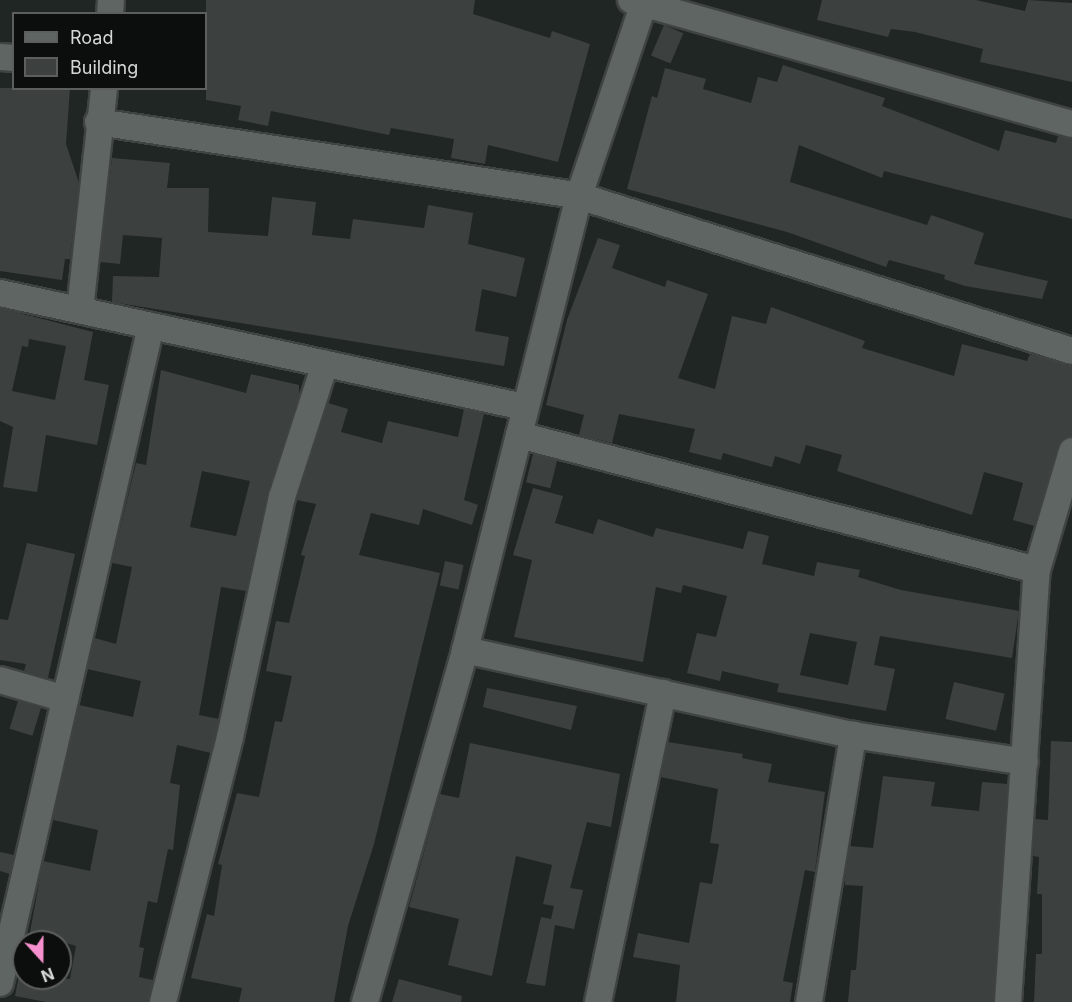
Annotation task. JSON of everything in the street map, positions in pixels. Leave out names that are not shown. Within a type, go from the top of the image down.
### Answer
[{"type":"street","points":[[365,1002],[465,650],[524,407],[579,196],[640,1],[1072,124]]},
{"type":"street","points":[[80,310],[98,122],[104,90]]},
{"type":"street","points":[[98,122],[579,196],[1072,351]]},
{"type":"street","points":[[0,293],[524,407]]},
{"type":"street","points":[[0,983],[151,326]]},
{"type":"street","points":[[163,1002],[230,737],[282,497],[325,364]]},
{"type":"street","points":[[519,435],[1037,570]]},
{"type":"street","points":[[1008,1002],[1037,570],[1072,451]]},
{"type":"street","points":[[465,650],[853,735],[1025,762]]},
{"type":"street","points":[[0,680],[65,699]]},
{"type":"street","points":[[598,1002],[663,693]]},
{"type":"street","points":[[809,1002],[853,735]]},
{"type":"building","points":[[206,0],[475,0],[473,14],[550,38],[552,31],[590,44],[558,162],[488,145],[485,164],[451,158],[454,139],[391,128],[389,135],[271,111],[268,126],[238,120],[241,106],[206,100]]},
{"type":"building","points":[[822,0],[976,0],[1025,11],[1028,0],[1072,3],[1072,82],[980,62],[983,49],[915,32],[891,29],[888,37],[817,20]]},
{"type":"building","points":[[664,25],[683,33],[670,64],[651,55]]},
{"type":"building","points":[[783,65],[885,98],[882,106],[999,151],[1005,130],[1056,143],[1058,136],[1072,139],[1072,219],[884,171],[882,178],[799,145],[790,182],[927,225],[931,215],[984,233],[974,264],[1048,281],[1042,299],[965,286],[944,279],[945,275],[889,260],[886,267],[787,232],[627,189],[652,96],[657,98],[665,68],[706,79],[703,89],[751,103],[758,77],[777,82]]},
{"type":"building","points":[[0,88],[70,90],[66,144],[79,183],[70,259],[65,259],[62,280],[0,271]]},
{"type":"building","points":[[112,158],[170,163],[167,188],[209,188],[208,232],[268,236],[272,197],[316,202],[312,235],[350,239],[353,219],[424,228],[428,205],[473,213],[468,244],[525,258],[516,297],[482,289],[475,331],[509,337],[504,366],[112,302],[113,276],[159,277],[162,238],[123,235],[120,264],[100,262]]},
{"type":"building","points":[[598,238],[620,245],[612,268],[665,287],[667,280],[708,294],[678,378],[715,389],[732,316],[766,324],[771,307],[865,341],[862,348],[954,376],[962,344],[1027,361],[1030,354],[1072,366],[1072,436],[1058,447],[1034,526],[1013,520],[1023,483],[984,472],[972,515],[837,471],[842,455],[806,445],[800,464],[775,456],[772,467],[723,453],[721,460],[689,452],[695,429],[619,414],[612,443],[579,435],[584,415],[546,405],[567,320]]},
{"type":"building","points":[[0,308],[93,332],[84,380],[109,385],[97,445],[46,435],[37,492],[3,487],[13,427],[0,421]],"holes":[[[29,339],[66,346],[55,400],[12,391],[22,346],[28,347]]]},
{"type":"building","points":[[161,370],[246,393],[251,374],[299,385],[299,395],[267,494],[246,591],[221,587],[199,715],[219,719],[211,753],[177,745],[170,783],[180,785],[173,850],[168,849],[157,903],[148,901],[139,947],[144,948],[139,977],[153,980],[148,1002],[46,1002],[15,996],[16,990],[72,990],[72,968],[76,946],[72,945],[72,930],[30,930],[43,861],[90,871],[98,830],[53,820],[79,705],[133,717],[141,681],[87,669],[95,638],[116,644],[132,567],[112,563],[136,463],[146,465]],"holes":[[[202,471],[250,481],[236,536],[190,527]]]},
{"type":"building","points":[[328,403],[348,409],[341,432],[382,443],[388,421],[458,437],[464,409],[484,414],[464,500],[478,505],[472,525],[423,509],[419,525],[371,513],[359,555],[440,573],[374,844],[348,926],[334,1002],[239,1002],[242,988],[191,978],[207,914],[214,916],[222,865],[218,864],[237,793],[259,797],[275,721],[282,722],[292,676],[266,671],[276,621],[289,623],[305,556],[301,555],[316,504],[297,500]]},
{"type":"building","points":[[533,454],[557,460],[550,488],[526,482]]},
{"type":"building","points":[[533,488],[563,496],[555,523],[593,534],[598,519],[653,537],[656,528],[743,549],[748,531],[769,536],[762,564],[814,576],[817,562],[860,570],[858,577],[901,590],[1019,611],[1012,658],[880,636],[874,665],[895,669],[886,711],[777,692],[779,684],[722,671],[720,681],[687,673],[697,633],[716,637],[727,596],[683,585],[681,593],[656,587],[643,662],[514,637],[532,560],[513,555]],"holes":[[[810,633],[857,642],[848,685],[800,675]]]},
{"type":"building","points":[[27,543],[75,554],[48,678],[24,671],[26,664],[0,660],[0,619],[8,620]]},
{"type":"building","points":[[445,561],[464,565],[458,589],[440,585]]},
{"type":"building","points":[[954,682],[1005,694],[996,731],[945,719]]},
{"type":"building","points":[[487,688],[577,706],[571,730],[483,707]]},
{"type":"building","points":[[18,701],[41,708],[32,736],[10,729]]},
{"type":"building","points":[[1051,741],[1072,742],[1072,1002],[1034,1002],[1036,954],[1042,954],[1042,894],[1037,894],[1039,857],[1033,856],[1035,819],[1048,820]]},
{"type":"building","points":[[668,742],[743,754],[742,758],[772,764],[768,782],[825,792],[815,872],[805,870],[783,981],[793,983],[790,1002],[676,1002],[680,965],[633,957],[638,933],[689,943],[700,882],[712,884],[719,844],[710,843],[718,789],[661,777]]},
{"type":"building","points":[[470,743],[620,774],[611,827],[587,822],[570,888],[583,890],[574,929],[555,925],[545,986],[526,983],[541,917],[551,919],[554,906],[543,904],[552,865],[516,856],[492,976],[448,965],[459,919],[409,907],[440,794],[459,798]]},
{"type":"building","points":[[883,776],[935,782],[931,806],[979,811],[982,782],[1008,784],[993,1002],[848,1002],[851,970],[856,970],[863,886],[845,885],[845,878],[850,846],[873,848]]},
{"type":"building","points":[[0,852],[14,855],[10,874],[0,871]]},
{"type":"building","points":[[399,979],[462,996],[461,1002],[392,1002]]}]
